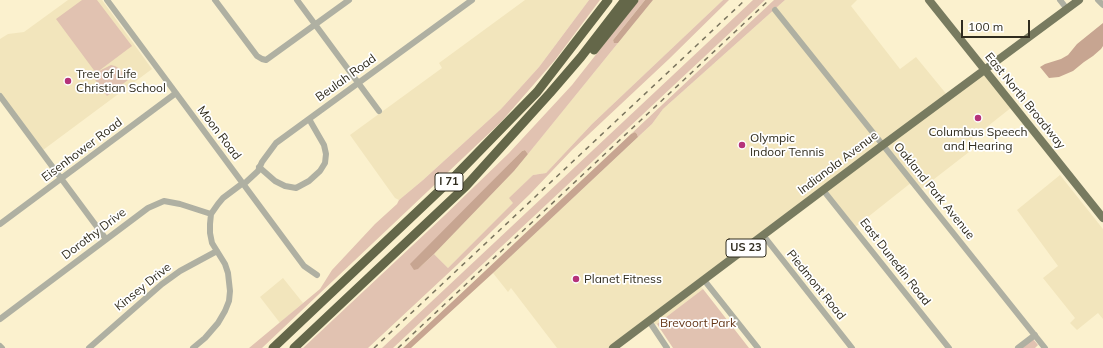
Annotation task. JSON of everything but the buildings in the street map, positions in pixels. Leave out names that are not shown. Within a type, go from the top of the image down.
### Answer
[{"type":"highway","name":"I 71","points":[[273,348],[456,175],[537,92],[608,0]]},
{"type":"highway","name":"I 71","points":[[294,348],[466,186],[581,58],[625,0]]},
{"type":"highway","points":[[550,93],[566,80],[606,35],[634,0]]},
{"type":"main road","name":"East North Broadway","points":[[929,0],[1103,218]]},
{"type":"main road","name":"Indianola Avenue","points":[[613,348],[1079,0]]},
{"type":"street","name":"Moon Road","points":[[107,0],[304,266],[317,275]]},
{"type":"street","points":[[215,0],[252,51],[259,58],[266,60],[349,0]]},
{"type":"street","points":[[297,0],[379,110]]},
{"type":"street","name":"Beulah Road","points":[[212,214],[224,198],[258,171],[262,162],[276,143],[472,0]]},
{"type":"street","points":[[1060,0],[1067,9]]},
{"type":"street","points":[[1098,0],[1103,5]]},
{"type":"street","name":"Oakland Park Avenue","points":[[775,10],[1035,335],[1042,347]]},
{"type":"street","name":"Eisenhower Road","points":[[1,221],[176,93]]},
{"type":"street","points":[[0,96],[106,239]]},
{"type":"street","points":[[259,167],[275,181],[285,186],[296,188],[309,181],[320,171],[325,163],[326,154],[319,134],[309,119]]},
{"type":"street","name":"East Dunedin Road","points":[[823,190],[949,348]]},
{"type":"street","name":"Dorothy Drive","points":[[0,319],[148,208],[164,201],[180,204],[212,214]]},
{"type":"street","points":[[193,348],[205,338],[218,323],[225,311],[230,291],[228,273],[225,264],[212,243],[210,224],[212,214]]},
{"type":"street","name":"Piedmont Road","points":[[763,235],[852,348]]},
{"type":"street","name":"Kinsey Drive","points":[[89,348],[162,284],[180,271],[217,251]]},
{"type":"street","points":[[704,280],[758,348]]},
{"type":"street","points":[[649,321],[667,348]]},
{"type":"street","points":[[1018,348],[1035,335]]},
{"type":"shaded area","name":"Tree of Life Christian School","points":[[68,0],[102,0],[152,69],[43,150],[0,92],[0,39],[8,34],[24,32]]},
{"type":"shaded area","points":[[525,0],[589,0],[539,67],[501,109],[423,180],[399,200],[395,198],[350,135],[442,68],[439,63]]},
{"type":"shaded area","points":[[645,0],[653,0],[618,43],[614,43],[613,40]]},
{"type":"shaded area","points":[[653,0],[723,0],[592,124],[546,173],[533,175],[510,198],[514,203],[448,268],[434,254],[514,171]]},
{"type":"shaded area","points":[[785,0],[857,0],[851,6],[900,69],[916,57],[948,96],[983,70],[1012,107],[964,145],[969,152],[920,190],[912,182],[854,228],[823,190],[698,284],[703,289],[657,324],[638,330],[613,348],[557,348],[511,288],[508,292],[493,273],[652,124],[663,109]]},
{"type":"shaded area","points":[[1103,23],[1103,46],[1101,49],[1073,71],[1059,77],[1049,78],[1040,67],[1068,55],[1077,44]]},
{"type":"shaded area","points":[[635,132],[638,137],[493,273],[411,348],[403,348],[631,134]]},
{"type":"shaded area","points":[[525,150],[528,154],[514,171],[434,254],[418,269],[414,270],[410,264],[522,151]]},
{"type":"shaded area","points":[[1060,175],[1103,229],[1103,319],[1098,313],[1077,330],[1070,323],[1075,318],[1043,278],[1058,266],[1017,210]]},
{"type":"shaded area","points":[[283,278],[303,303],[280,323],[260,297]]},
{"type":"green space","points":[[82,0],[97,0],[132,46],[96,73],[56,19]]},
{"type":"green space","points":[[589,0],[600,0],[555,60],[501,122],[262,348],[249,348],[320,289],[332,270],[375,224],[397,204],[399,200],[501,109],[539,67]]},
{"type":"green space","points":[[639,0],[645,0],[613,40],[614,42],[618,43],[528,154],[525,150],[522,151],[487,187],[418,269],[434,254],[448,268],[513,203],[509,198],[533,175],[546,173],[592,124],[723,0],[729,0],[669,59],[572,150],[530,194],[457,265],[368,348],[303,348],[509,153],[572,85]]},
{"type":"green space","points":[[753,0],[765,0],[393,348],[382,348]]},
{"type":"green space","points":[[774,0],[785,0],[663,109],[652,124],[638,137],[635,132],[631,134]]},
{"type":"green space","points":[[111,65],[120,69],[128,80],[107,96],[93,77],[101,70]]},
{"type":"green space","name":"Brevoort Park","points":[[703,289],[749,348],[673,348],[657,324]]},
{"type":"green space","points":[[1033,339],[1038,345],[1035,348],[1022,348]]},
{"type":"railway","points":[[374,348],[745,0]]},
{"type":"railway","points":[[398,348],[769,0]]},
{"type":"place","name":"Tree of Life Christian School","points":[[68,81]]},
{"type":"place","name":"Columbus Speech and Hearing","points":[[978,118]]},
{"type":"place","name":"Olympic Indoor Tennis","points":[[742,145]]},
{"type":"place","name":"Planet Fitness","points":[[576,279]]}]
